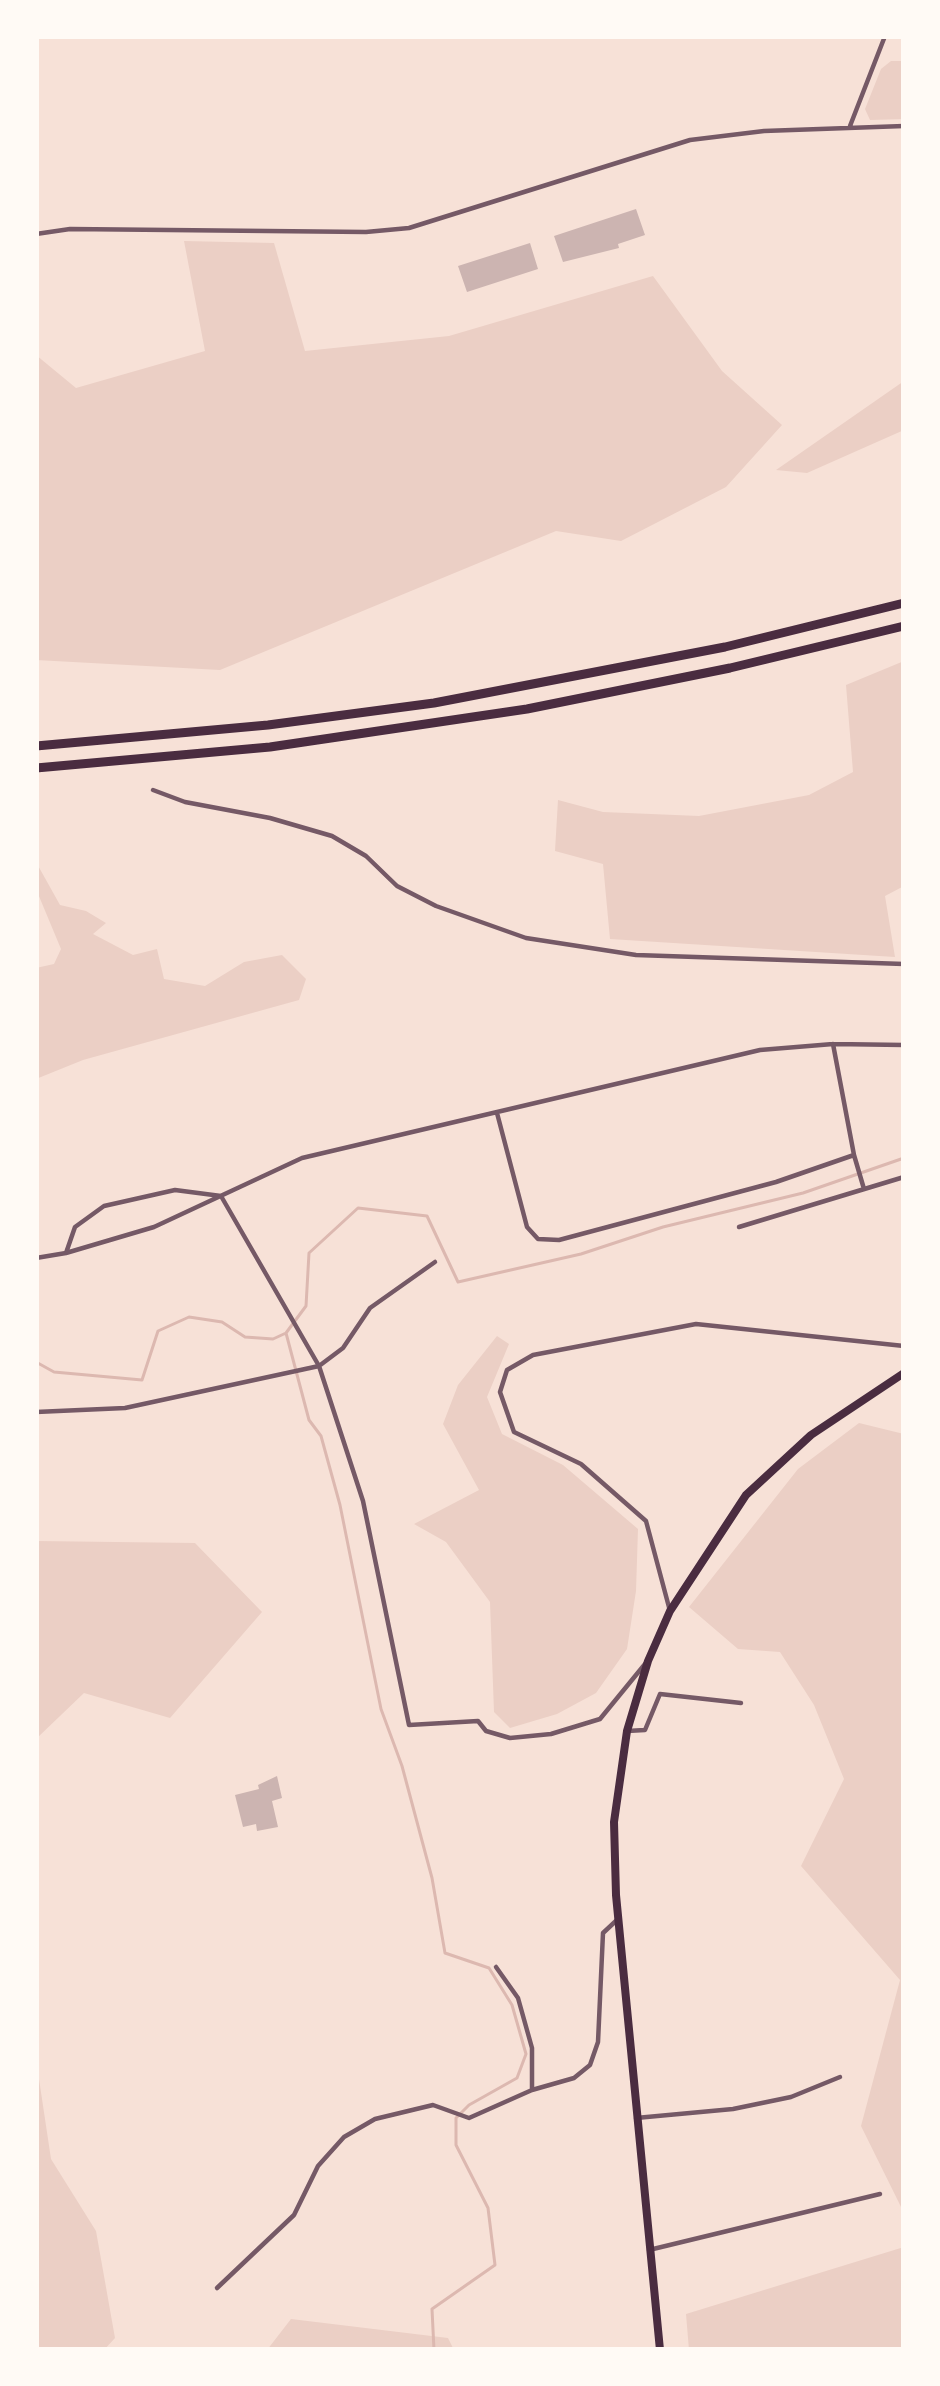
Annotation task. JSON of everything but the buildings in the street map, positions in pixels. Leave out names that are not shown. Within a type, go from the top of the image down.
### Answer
[{"type":"highway","points":[[36,746],[268,725],[456,699],[725,647],[904,603]]},
{"type":"highway","points":[[36,768],[270,747],[506,713],[616,694],[904,626]]},
{"type":"main road","points":[[660,2350],[618,1919],[614,1822],[627,1731],[648,1660],[670,1611],[703,1556],[766,1474],[811,1435],[904,1373]]},
{"type":"street","points":[[850,128],[885,36]]},
{"type":"street","points":[[36,234],[70,229],[366,232],[409,228],[690,140],[764,130],[904,126]]},
{"type":"street","points":[[153,790],[185,802],[332,836],[366,856],[397,886],[436,906],[526,938],[636,955],[904,964]]},
{"type":"street","points":[[833,1044],[864,1189]]},
{"type":"street","points":[[36,1258],[154,1227],[302,1158],[760,1050],[904,1045]]},
{"type":"street","points":[[497,1113],[527,1227],[538,1239],[559,1240],[776,1182],[854,1154]]},
{"type":"street","points":[[739,1227],[904,1177]]},
{"type":"street","points":[[66,1253],[68,1237],[76,1227],[104,1206],[175,1190],[221,1196]]},
{"type":"street","points":[[221,1196],[320,1366],[363,1501],[410,1725],[478,1721],[486,1731],[510,1738],[551,1734],[600,1719],[648,1660]]},
{"type":"street","points":[[36,1412],[125,1408],[320,1366],[343,1348],[370,1308],[435,1262]]},
{"type":"street","points":[[670,1611],[646,1521],[581,1464],[514,1432],[500,1392],[507,1370],[533,1355],[696,1324],[904,1346]]},
{"type":"street","points":[[627,1731],[645,1730],[661,1694],[741,1703]]},
{"type":"street","points":[[217,2288],[294,2215],[318,2167],[344,2137],[375,2119],[434,2105],[470,2118],[532,2090],[574,2078],[590,2065],[598,2042],[603,1933],[618,1919]]},
{"type":"street","points":[[496,1967],[518,1998],[532,2048],[532,2090]]},
{"type":"street","points":[[636,2118],[733,2109],[790,2097],[840,2077]]},
{"type":"street","points":[[649,2250],[880,2194]]},
{"type":"shaded area","points":[[891,61],[904,61],[904,119],[870,120],[865,109],[881,69]]},
{"type":"shaded area","points":[[184,241],[274,243],[305,351],[449,336],[653,276],[722,371],[782,425],[726,487],[621,541],[556,531],[220,670],[36,660],[36,355],[76,388],[205,351]]},
{"type":"shaded area","points":[[904,381],[904,430],[807,473],[776,470]]},
{"type":"shaded area","points":[[904,661],[904,886],[885,896],[895,957],[610,939],[603,864],[555,851],[558,800],[603,812],[699,816],[809,795],[853,772],[846,685]]},
{"type":"shaded area","points":[[36,862],[60,905],[86,911],[106,923],[93,934],[133,955],[157,949],[164,979],[205,986],[244,962],[282,955],[306,979],[299,1000],[83,1060],[36,1079],[36,968],[54,964],[61,949],[36,889]]},
{"type":"shaded area","points":[[497,1336],[509,1344],[487,1397],[502,1434],[563,1465],[638,1529],[636,1591],[627,1649],[596,1693],[557,1714],[510,1728],[494,1712],[490,1602],[446,1542],[414,1524],[479,1490],[443,1424],[458,1385]]},
{"type":"shaded area","points":[[859,1423],[904,1434],[904,2213],[861,2126],[900,1980],[801,1866],[844,1779],[814,1705],[780,1652],[738,1649],[689,1607],[798,1469]]},
{"type":"shaded area","points":[[36,1541],[195,1543],[262,1612],[170,1718],[84,1693],[36,1739]]},
{"type":"shaded area","points":[[36,2059],[51,2159],[96,2231],[115,2338],[104,2350],[36,2350]]},
{"type":"shaded area","points":[[904,2247],[904,2350],[689,2350],[686,2314]]},
{"type":"shaded area","points":[[291,2319],[448,2338],[454,2350],[267,2350]]},
{"type":"waterway","points":[[434,2350],[432,2309],[495,2265],[488,2208],[456,2145],[456,2118],[469,2105],[517,2078],[526,2054],[512,2005],[489,1968],[445,1953],[432,1878],[402,1766],[381,1709],[340,1505],[321,1436],[309,1420],[286,1333],[306,1306],[309,1253],[358,1208],[427,1216],[458,1282],[581,1254],[663,1227],[803,1193],[904,1158]]},
{"type":"waterway","points":[[36,1362],[54,1372],[142,1380],[158,1331],[189,1317],[222,1322],[245,1337],[273,1339],[286,1333]]}]
